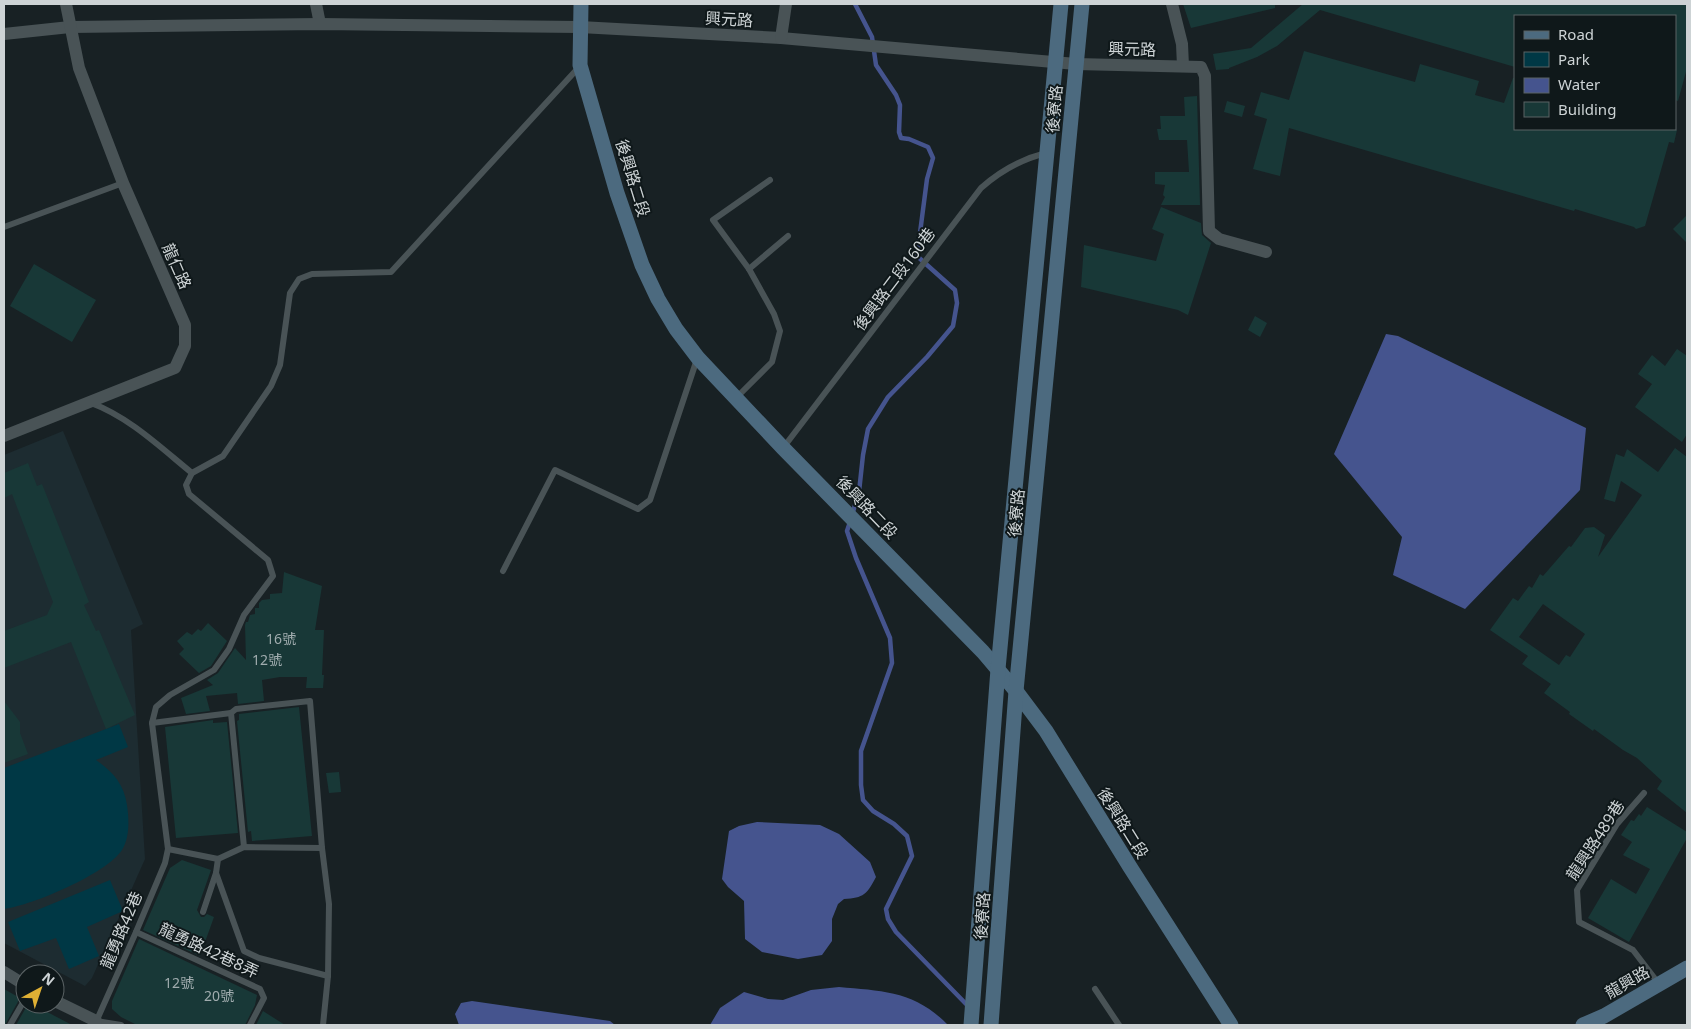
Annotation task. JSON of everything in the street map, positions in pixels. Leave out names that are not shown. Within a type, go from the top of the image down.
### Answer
[{"type":"street","name":"龍仁路","points":[[4,436],[175,368],[186,346],[185,324],[123,184],[79,68],[66,4]]},
{"type":"street","points":[[316,4],[320,24]]},
{"type":"street","name":"後興路二段","points":[[581,4],[580,65],[617,193],[642,265],[658,299],[676,329],[698,358],[783,448],[998,669],[1046,731],[1231,1025]]},
{"type":"street","points":[[781,38],[786,4]]},
{"type":"street","name":"後寮路","points":[[971,1025],[998,669],[1061,4]]},
{"type":"street","name":"後寮路","points":[[991,1025],[1016,692],[1082,4]]},
{"type":"street","points":[[1172,4],[1182,44],[1183,66]]},
{"type":"street","name":"興元路","points":[[4,34],[70,27],[320,24],[580,27],[781,38],[1076,64],[1201,66],[1205,76],[1209,231],[1219,239],[1235,245],[1266,252]]},
{"type":"street","name":"龍興路","points":[[1583,1025],[1604,1016],[1687,968]]},
{"type":"street","points":[[4,972],[15,979]]},
{"type":"street","points":[[65,1006],[95,1023]]},
{"type":"lane","points":[[322,848],[244,847],[218,859],[168,849],[152,723],[156,707],[170,695],[214,670],[229,649],[244,614],[273,576],[268,560],[189,494],[186,485],[192,473],[223,456],[271,386],[280,365],[290,293],[298,279],[312,274],[391,272],[580,65]]},
{"type":"lane","name":"後興路二段160巷","points":[[783,448],[981,188],[995,175],[1034,156],[1047,152]]},
{"type":"lane","points":[[736,398],[772,362],[780,331],[774,314],[749,269],[713,220],[770,180]]},
{"type":"lane","points":[[4,227],[123,184]]},
{"type":"lane","points":[[749,269],[788,236]]},
{"type":"lane","points":[[503,571],[555,470],[638,509],[650,500],[698,358]]},
{"type":"lane","points":[[88,402],[110,410],[153,441],[192,473]]},
{"type":"lane","points":[[152,723],[231,713],[236,709],[310,701],[322,848],[329,904],[328,976],[323,1025]]},
{"type":"lane","points":[[231,713],[244,847]]},
{"type":"lane","name":"龍興路489巷","points":[[1644,793],[1618,824],[1577,890],[1579,922],[1633,950],[1659,984]]},
{"type":"lane","name":"龍勇路42巷","points":[[95,1023],[165,863],[168,849]]},
{"type":"lane","points":[[203,912],[216,873],[218,859]]},
{"type":"lane","points":[[216,873],[244,951],[259,958],[328,976]]},
{"type":"lane","name":"龍勇路42巷8弄","points":[[136,932],[260,989],[264,998],[250,1025]]},
{"type":"lane","points":[[1095,989],[1119,1025]]},
{"type":"lane","points":[[10,1025],[16,1014]]},
{"type":"lane","points":[[95,1023],[121,1025]]},
{"type":"shaded area","points":[[63,431],[143,624],[131,630],[145,859],[92,978],[85,986],[65,975],[65,964],[44,964],[4,943],[4,455]]},
{"type":"green space","points":[[119,724],[128,747],[96,760],[117,779],[126,798],[128,828],[125,845],[122,850],[101,869],[68,887],[50,895],[4,909],[4,768]]},
{"type":"green space","points":[[110,880],[123,911],[87,927],[99,956],[69,969],[56,938],[20,951],[8,922]]},
{"type":"water","points":[[1386,334],[1398,336],[1586,428],[1580,490],[1465,609],[1393,575],[1402,537],[1334,454]]},
{"type":"water","points":[[757,822],[820,825],[839,834],[870,862],[876,877],[864,894],[856,898],[844,899],[838,904],[832,919],[832,941],[822,955],[798,959],[762,952],[745,939],[744,901],[722,879],[729,831],[739,826]]},
{"type":"water","points":[[839,987],[884,992],[911,999],[936,1014],[948,1025],[710,1025],[720,1008],[744,992],[768,999],[783,1000],[811,990]]},
{"type":"water","points":[[472,1001],[610,1021],[615,1025],[459,1025],[455,1014],[461,1003]]},
{"type":"building","points":[[1183,4],[1275,4],[1275,8],[1191,28]]},
{"type":"building","points":[[1303,4],[1687,4],[1687,68],[1678,101],[1676,100],[1676,15],[1514,15],[1514,67],[1320,10],[1277,46],[1229,69],[1216,70],[1213,54],[1251,48]]},
{"type":"building","points":[[1304,51],[1415,82],[1420,64],[1479,81],[1475,95],[1504,103],[1514,78],[1514,130],[1677,130],[1674,143],[1669,142],[1645,226],[1636,229],[1575,209],[1574,211],[1289,128],[1280,176],[1253,169],[1267,119],[1254,115],[1261,92],[1289,100]]},
{"type":"building","points":[[1197,96],[1200,205],[1161,205],[1165,197],[1163,195],[1165,185],[1155,184],[1155,172],[1189,172],[1187,140],[1159,140],[1157,129],[1161,129],[1160,116],[1185,116],[1184,97]]},
{"type":"building","points":[[1227,101],[1245,106],[1242,117],[1224,112]]},
{"type":"building","points":[[1161,207],[1201,223],[1202,235],[1211,243],[1188,315],[1178,310],[1081,287],[1084,245],[1156,261],[1164,234],[1152,229]]},
{"type":"building","points":[[1687,215],[1687,243],[1673,229]]},
{"type":"building","points":[[34,264],[96,300],[72,342],[10,306]]},
{"type":"building","points":[[1255,316],[1267,323],[1260,337],[1248,330]]},
{"type":"building","points":[[1677,349],[1687,356],[1687,434],[1682,442],[1635,407],[1652,384],[1638,374],[1652,355],[1665,366]]},
{"type":"building","points":[[1675,448],[1687,457],[1687,813],[1657,789],[1662,781],[1637,758],[1594,729],[1593,731],[1544,693],[1551,684],[1522,664],[1528,656],[1490,630],[1513,598],[1518,601],[1529,586],[1532,588],[1540,574],[1543,576],[1569,546],[1571,547],[1585,528],[1594,527],[1605,535],[1598,557],[1642,495],[1621,481],[1615,502],[1604,499],[1616,454],[1624,457],[1627,449],[1658,472]],"holes":[[[1543,604],[1585,634],[1570,657],[1566,655],[1559,665],[1519,637]]]},
{"type":"building","points":[[28,463],[37,486],[42,484],[89,602],[84,605],[96,631],[99,630],[135,715],[106,729],[71,642],[4,668],[4,631],[47,615],[53,602],[12,494],[4,498],[4,473]]},
{"type":"building","points":[[284,572],[322,586],[315,630],[324,630],[323,688],[306,688],[307,677],[280,677],[262,680],[264,701],[238,704],[237,693],[206,696],[210,711],[186,714],[181,698],[213,685],[207,680],[218,673],[235,648],[246,660],[246,622],[248,622],[250,615],[255,614],[255,608],[259,608],[259,603],[262,600],[270,599],[270,594],[282,593]]},
{"type":"building","points":[[208,623],[227,641],[211,666],[199,673],[179,654],[184,649],[177,641],[187,632],[192,635],[198,629],[201,631]]},
{"type":"building","points":[[4,701],[20,722],[20,733],[28,754],[4,763]]},
{"type":"building","points":[[299,707],[312,836],[252,841],[251,831],[248,832],[237,721],[239,720],[239,714]]},
{"type":"building","points":[[213,720],[213,723],[227,722],[238,833],[176,838],[165,727]]},
{"type":"building","points":[[339,772],[341,792],[329,793],[326,773]]},
{"type":"building","points":[[1647,807],[1687,832],[1687,838],[1629,942],[1588,918],[1611,879],[1636,894],[1650,869],[1623,855],[1632,842],[1621,835],[1631,820],[1634,821],[1639,814],[1641,816]]},
{"type":"building","points":[[182,860],[211,870],[197,910],[201,917],[207,914],[214,917],[200,956],[143,930],[170,868]]},
{"type":"building","points":[[139,939],[257,995],[255,1005],[245,1025],[137,1025],[121,1017],[112,1009],[112,1001]]},
{"type":"building","points":[[4,989],[15,995],[15,1007],[4,1025]]},
{"type":"building","points":[[263,1011],[285,1025],[256,1025]]},
{"type":"building","points":[[22,1014],[51,1014],[72,1025],[16,1025]]},
{"type":"waterway","points":[[852,515],[859,492],[868,429],[888,397],[927,357],[953,326],[957,303],[955,290],[917,256],[927,179],[933,158],[928,147],[909,139],[901,138],[899,132],[900,105],[896,95],[876,65],[872,37],[855,4]]},
{"type":"waterway","points":[[850,522],[847,531],[856,558],[890,638],[892,663],[861,751],[863,800],[873,811],[894,824],[907,836],[912,856],[886,909],[888,919],[896,932],[968,1006]]}]
